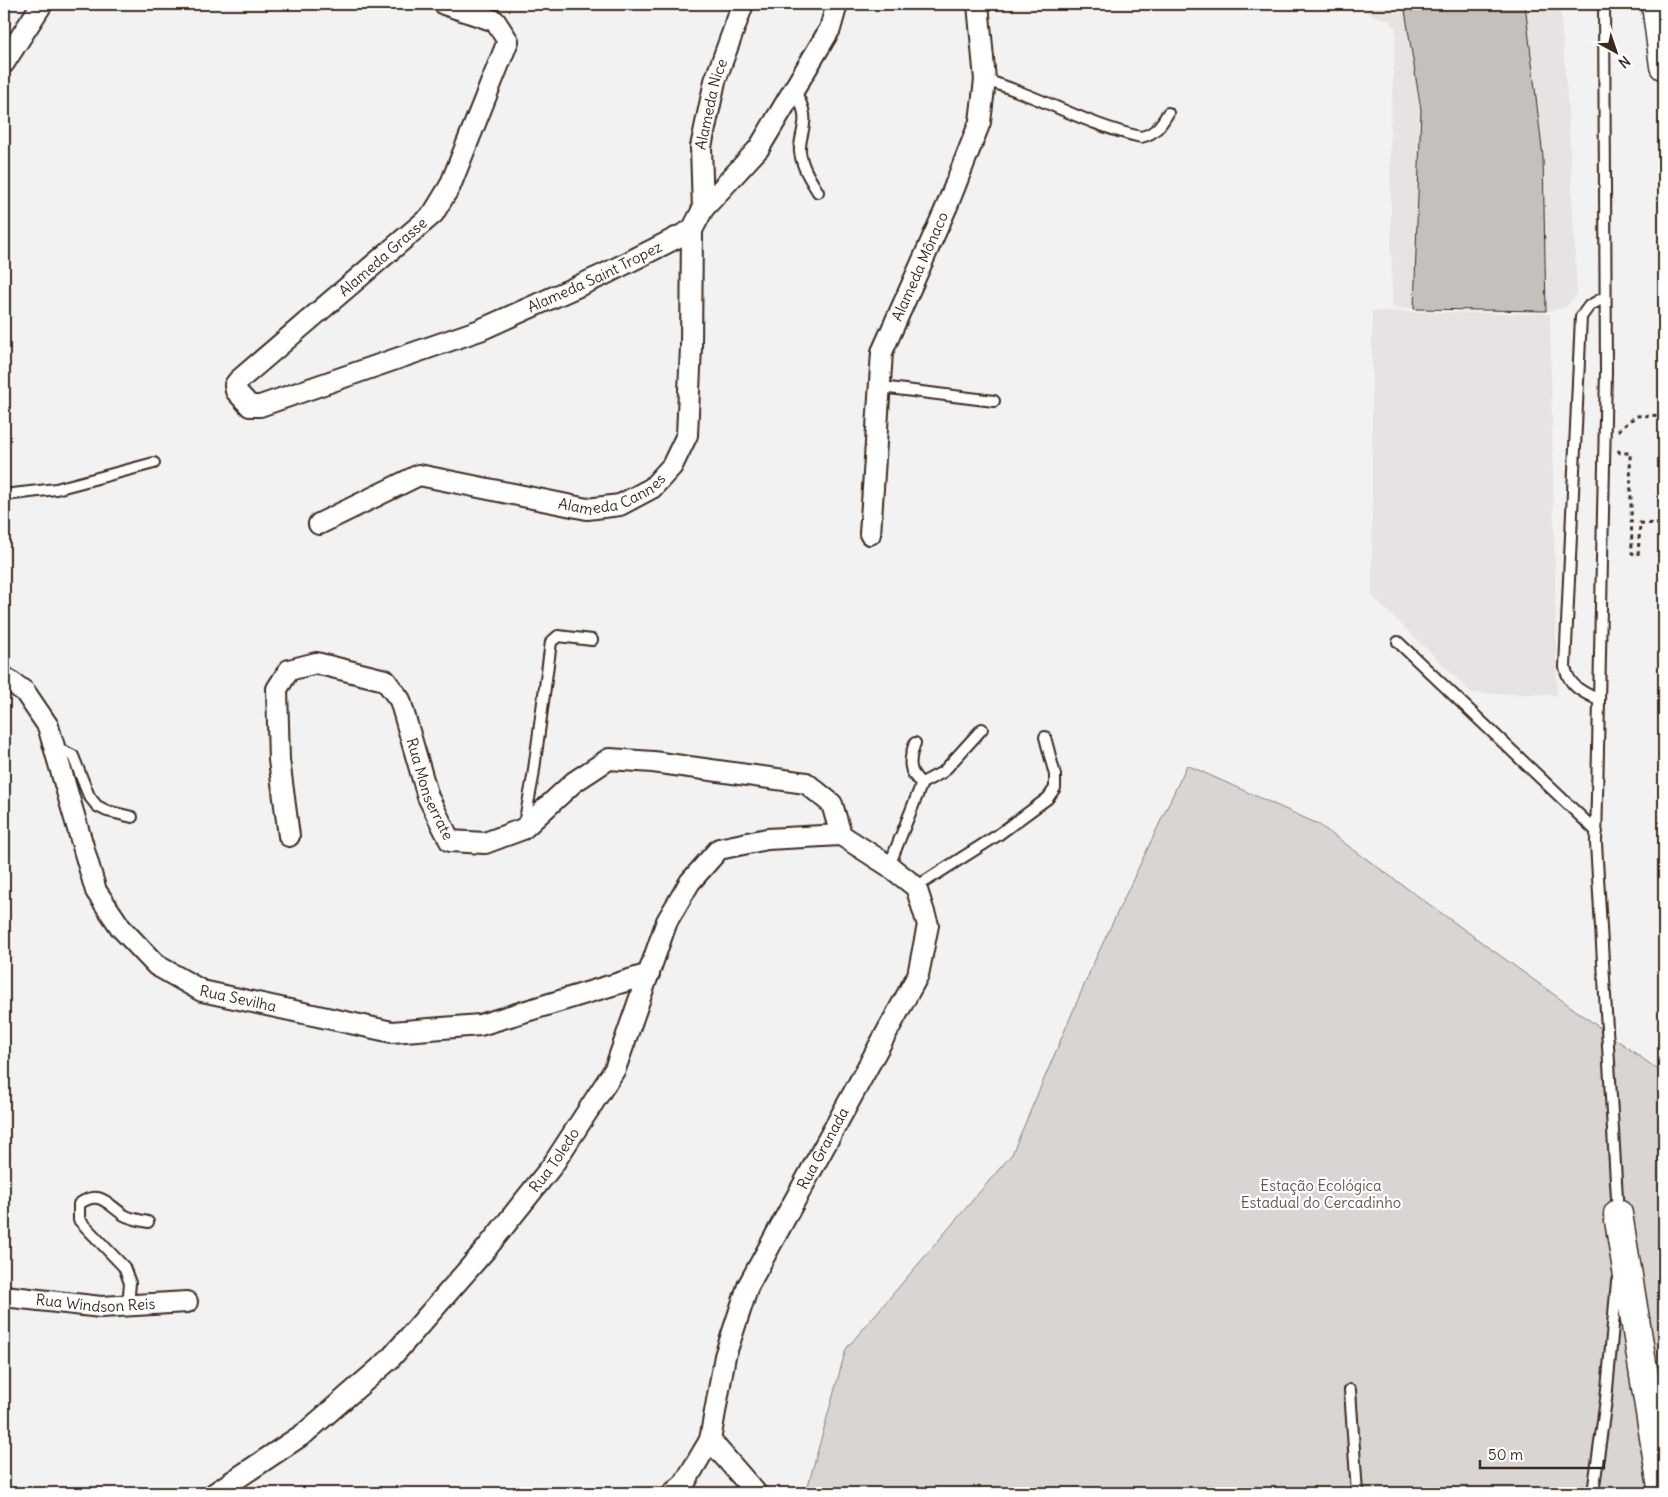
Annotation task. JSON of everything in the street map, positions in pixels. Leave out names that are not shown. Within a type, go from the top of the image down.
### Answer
[{"type":"highway","points":[[1656,4],[1664,66]]},
{"type":"highway","points":[[1618,1214],[1664,1492]]},
{"type":"street","points":[[4,63],[42,4]]},
{"type":"street","name":"Alameda Grasse","points":[[242,400],[236,391],[235,385],[239,380],[433,214],[450,186],[508,41],[494,21],[444,4]]},
{"type":"street","name":"Alameda Nice","points":[[703,208],[701,147],[715,81],[743,4]]},
{"type":"street","points":[[692,230],[703,208],[759,148],[830,29],[837,4]]},
{"type":"street","name":"Alameda Mônaco","points":[[870,534],[882,352],[947,206],[980,122],[984,80],[978,4]]},
{"type":"street","name":"Alameda Saint Tropez","points":[[242,400],[250,406],[260,406],[480,330],[603,275],[692,230]]},
{"type":"street","name":"Alameda Cannes","points":[[320,524],[419,475],[587,509],[620,505],[652,488],[672,466],[687,435],[692,230]]},
{"type":"street","name":"Rua Monserrate","points":[[289,836],[279,760],[277,689],[289,670],[316,663],[385,680],[400,700],[428,797],[450,841],[485,843],[523,829],[574,782],[609,759],[653,762],[806,783],[832,804],[841,835]]},
{"type":"street","name":"Rua Sevilha","points":[[4,677],[25,692],[48,726],[96,891],[121,928],[156,965],[202,990],[392,1032],[480,1025],[649,974]]},
{"type":"street","points":[[841,835],[889,866],[916,888]]},
{"type":"street","name":"Rua Toledo","points":[[215,1493],[305,1434],[389,1360],[486,1248],[552,1166],[614,1069],[667,921],[690,882],[719,849],[767,839],[841,835]]},
{"type":"street","name":"Rua Granada","points":[[673,1493],[684,1484],[710,1440],[725,1356],[748,1286],[918,976],[928,925],[916,888]]},
{"type":"street","name":"Rua Windson Reis","points":[[4,1296],[100,1307],[187,1302]]},
{"type":"street","points":[[710,1440],[756,1493]]},
{"type":"lane","points":[[1594,1493],[1617,1298],[1618,1214],[1597,832],[1606,371],[1604,4]]},
{"type":"lane","points":[[984,80],[1016,88],[1074,114],[1140,137],[1151,135],[1162,124],[1168,113]]},
{"type":"lane","points":[[795,90],[804,110],[800,150],[802,161],[818,192]]},
{"type":"lane","points":[[1599,700],[1573,685],[1567,677],[1565,667],[1581,317],[1589,306],[1605,297]]},
{"type":"lane","points":[[881,387],[994,401]]},
{"type":"lane","points":[[4,495],[56,489],[154,463]]},
{"type":"lane","points":[[523,829],[533,777],[551,642],[558,636],[592,640]]},
{"type":"lane","points":[[1398,642],[1597,832]]},
{"type":"lane","points":[[889,866],[922,783],[943,772],[982,729]]},
{"type":"lane","points":[[916,888],[998,835],[1048,798],[1055,788],[1055,775],[1045,738]]},
{"type":"lane","points":[[915,743],[910,757],[911,770],[914,778],[922,783]]},
{"type":"lane","points":[[54,746],[73,756],[89,796],[97,806],[107,811],[132,817]]},
{"type":"lane","points":[[128,1304],[130,1283],[124,1267],[79,1220],[79,1204],[88,1198],[102,1198],[124,1215],[148,1222]]},
{"type":"lane","points":[[1350,1390],[1357,1493]]},
{"type":"path","points":[[1616,436],[1619,428],[1636,416],[1664,415]]},
{"type":"path","points":[[1613,443],[1620,453],[1630,453],[1632,553],[1638,555],[1640,523],[1664,524]]},
{"type":"shaded area","points":[[1360,4],[1560,4],[1568,109],[1577,294],[1565,308],[1546,311],[1392,308],[1390,131],[1396,28],[1389,20],[1369,14]]},
{"type":"shaded area","points":[[1372,311],[1550,314],[1557,695],[1472,693],[1372,596]]},
{"type":"green space","name":"Estação Ecológica Estadual do Cercadinho","points":[[1187,765],[1318,824],[1664,1074],[1664,1493],[806,1493],[846,1349],[1012,1154],[1094,962]]},
{"type":"building","points":[[1404,4],[1525,4],[1543,157],[1546,311],[1414,309],[1421,110]]}]
